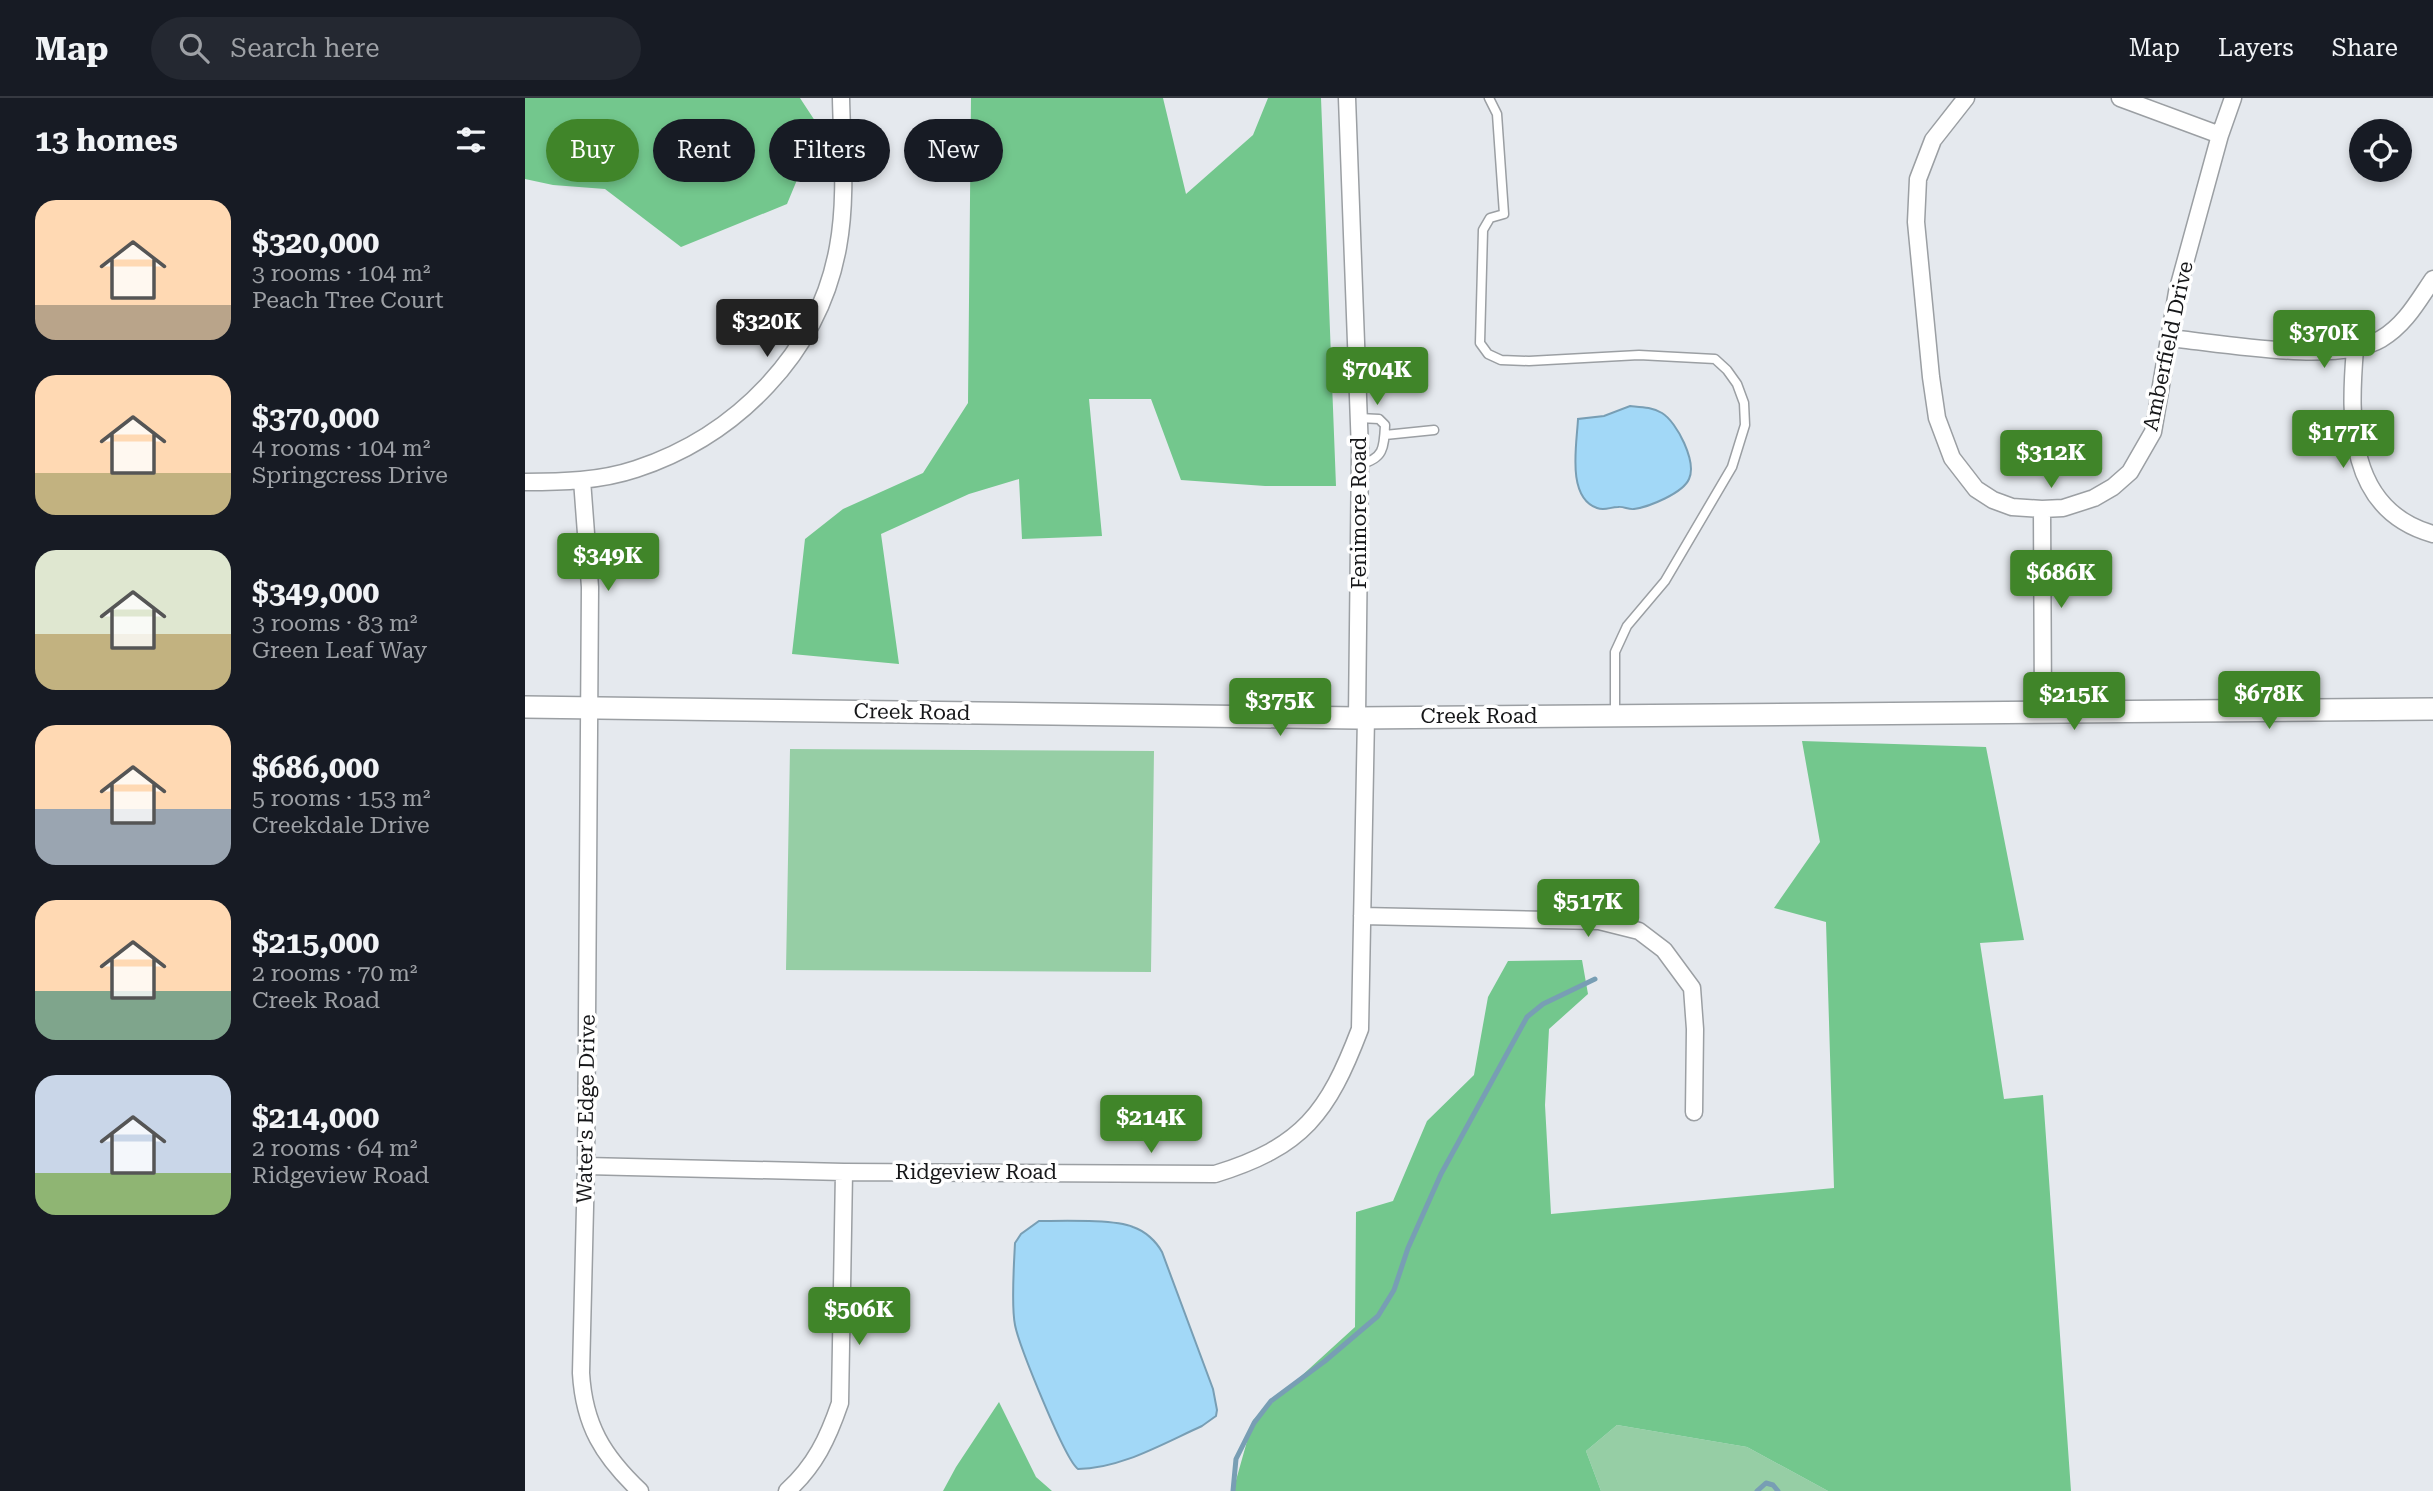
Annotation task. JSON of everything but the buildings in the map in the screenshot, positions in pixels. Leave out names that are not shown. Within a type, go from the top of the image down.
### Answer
[{"type":"main road","name":"Creek Road","points":[[525,707],[1361,717],[2433,709]]},
{"type":"street","points":[[525,482],[582,480],[634,470],[657,461],[719,429],[741,413],[768,385],[799,347],[821,303],[838,248],[844,201],[841,98]]},
{"type":"street","name":"Fenimore Road","points":[[1347,98],[1359,418],[1361,717]]},
{"type":"street","name":"Amberfield Drive","points":[[1966,98],[1933,139],[1918,178],[1916,222],[1937,418],[1952,458],[1976,489],[1993,500],[2012,507],[2042,509],[2063,508],[2094,498],[2113,487],[2130,472],[2153,432],[2177,292],[2220,135],[2233,98]]},
{"type":"street","points":[[2120,98],[2220,135]]},
{"type":"street","points":[[2169,338],[2314,352],[2355,349],[2381,339],[2409,316],[2433,279]]},
{"type":"street","points":[[2355,349],[2351,395],[2354,442],[2365,480],[2391,512],[2413,528],[2433,534]]},
{"type":"street","name":"Water's Edge Drive","points":[[582,480],[590,587],[586,1166],[580,1373],[582,1395],[593,1432],[615,1466],[640,1491]]},
{"type":"street","points":[[2042,509],[2043,712]]},
{"type":"street","name":"Ridgeview Road","points":[[586,1166],[844,1172],[1215,1174],[1251,1163],[1285,1144],[1319,1113],[1343,1074],[1360,1029],[1361,717]]},
{"type":"street","points":[[1362,916],[1599,921],[1639,931],[1664,950],[1692,988],[1695,1029],[1694,1112]]},
{"type":"street","points":[[787,1491],[819,1455],[840,1403],[844,1172]]},
{"type":"lane","points":[[1489,98],[1497,114],[1504,214],[1490,218],[1483,230],[1480,343],[1488,354],[1501,360],[1529,361],[1639,355],[1714,359],[1737,383],[1744,403],[1745,425],[1732,467],[1665,582],[1627,626],[1615,652],[1615,715]]},
{"type":"lane","points":[[1359,418],[1379,419],[1385,425],[1380,454],[1374,461],[1360,464]]},
{"type":"lane","points":[[1385,435],[1434,430]]},
{"type":"green space","points":[[525,98],[800,98],[814,119],[769,119],[769,182],[796,182],[787,204],[681,247],[605,189],[553,185],[525,179]]},
{"type":"green space","points":[[971,98],[1163,98],[1186,194],[1253,135],[1268,98],[1321,98],[1336,486],[1265,486],[1181,480],[1151,399],[1089,399],[1102,536],[1022,539],[1019,479],[969,494],[881,534],[899,664],[792,654],[805,539],[843,509],[923,473],[968,403],[970,182],[1003,182],[1003,119],[971,119]]},
{"type":"green space","points":[[1802,741],[1986,747],[2024,940],[1980,943],[2004,1099],[2043,1095],[2071,1491],[1828,1491],[1747,1447],[1617,1425],[1586,1451],[1601,1491],[1233,1491],[1253,1420],[1355,1327],[1356,1212],[1393,1201],[1427,1121],[1474,1075],[1488,997],[1508,961],[1582,960],[1588,994],[1549,1029],[1545,1105],[1551,1214],[1834,1188],[1826,922],[1774,908],[1820,842]]},
{"type":"green space","points":[[790,749],[1154,751],[1151,972],[786,970]]},
{"type":"green space","points":[[999,1402],[1036,1477],[1052,1491],[943,1491],[956,1467]]},
{"type":"green space","points":[[1617,1425],[1747,1447],[1828,1491],[1601,1491],[1586,1451]]},
{"type":"water","points":[[1630,406],[1658,411],[1674,425],[1688,453],[1691,472],[1689,479],[1673,494],[1648,505],[1632,509],[1597,508],[1587,502],[1577,481],[1575,455],[1578,419],[1604,416]]},
{"type":"water","points":[[1039,1221],[1125,1224],[1142,1231],[1153,1240],[1162,1252],[1213,1389],[1216,1416],[1202,1426],[1142,1454],[1110,1465],[1078,1469],[1053,1425],[1015,1325],[1015,1243],[1021,1234]]},
{"type":"waterway","points":[[1233,1491],[1236,1459],[1254,1423],[1271,1401],[1325,1361],[1378,1316],[1394,1290],[1408,1248],[1441,1174],[1527,1017],[1543,1004],[1595,979]]},
{"type":"waterway","points":[[1757,1491],[1766,1483],[1773,1485],[1778,1491]]}]
